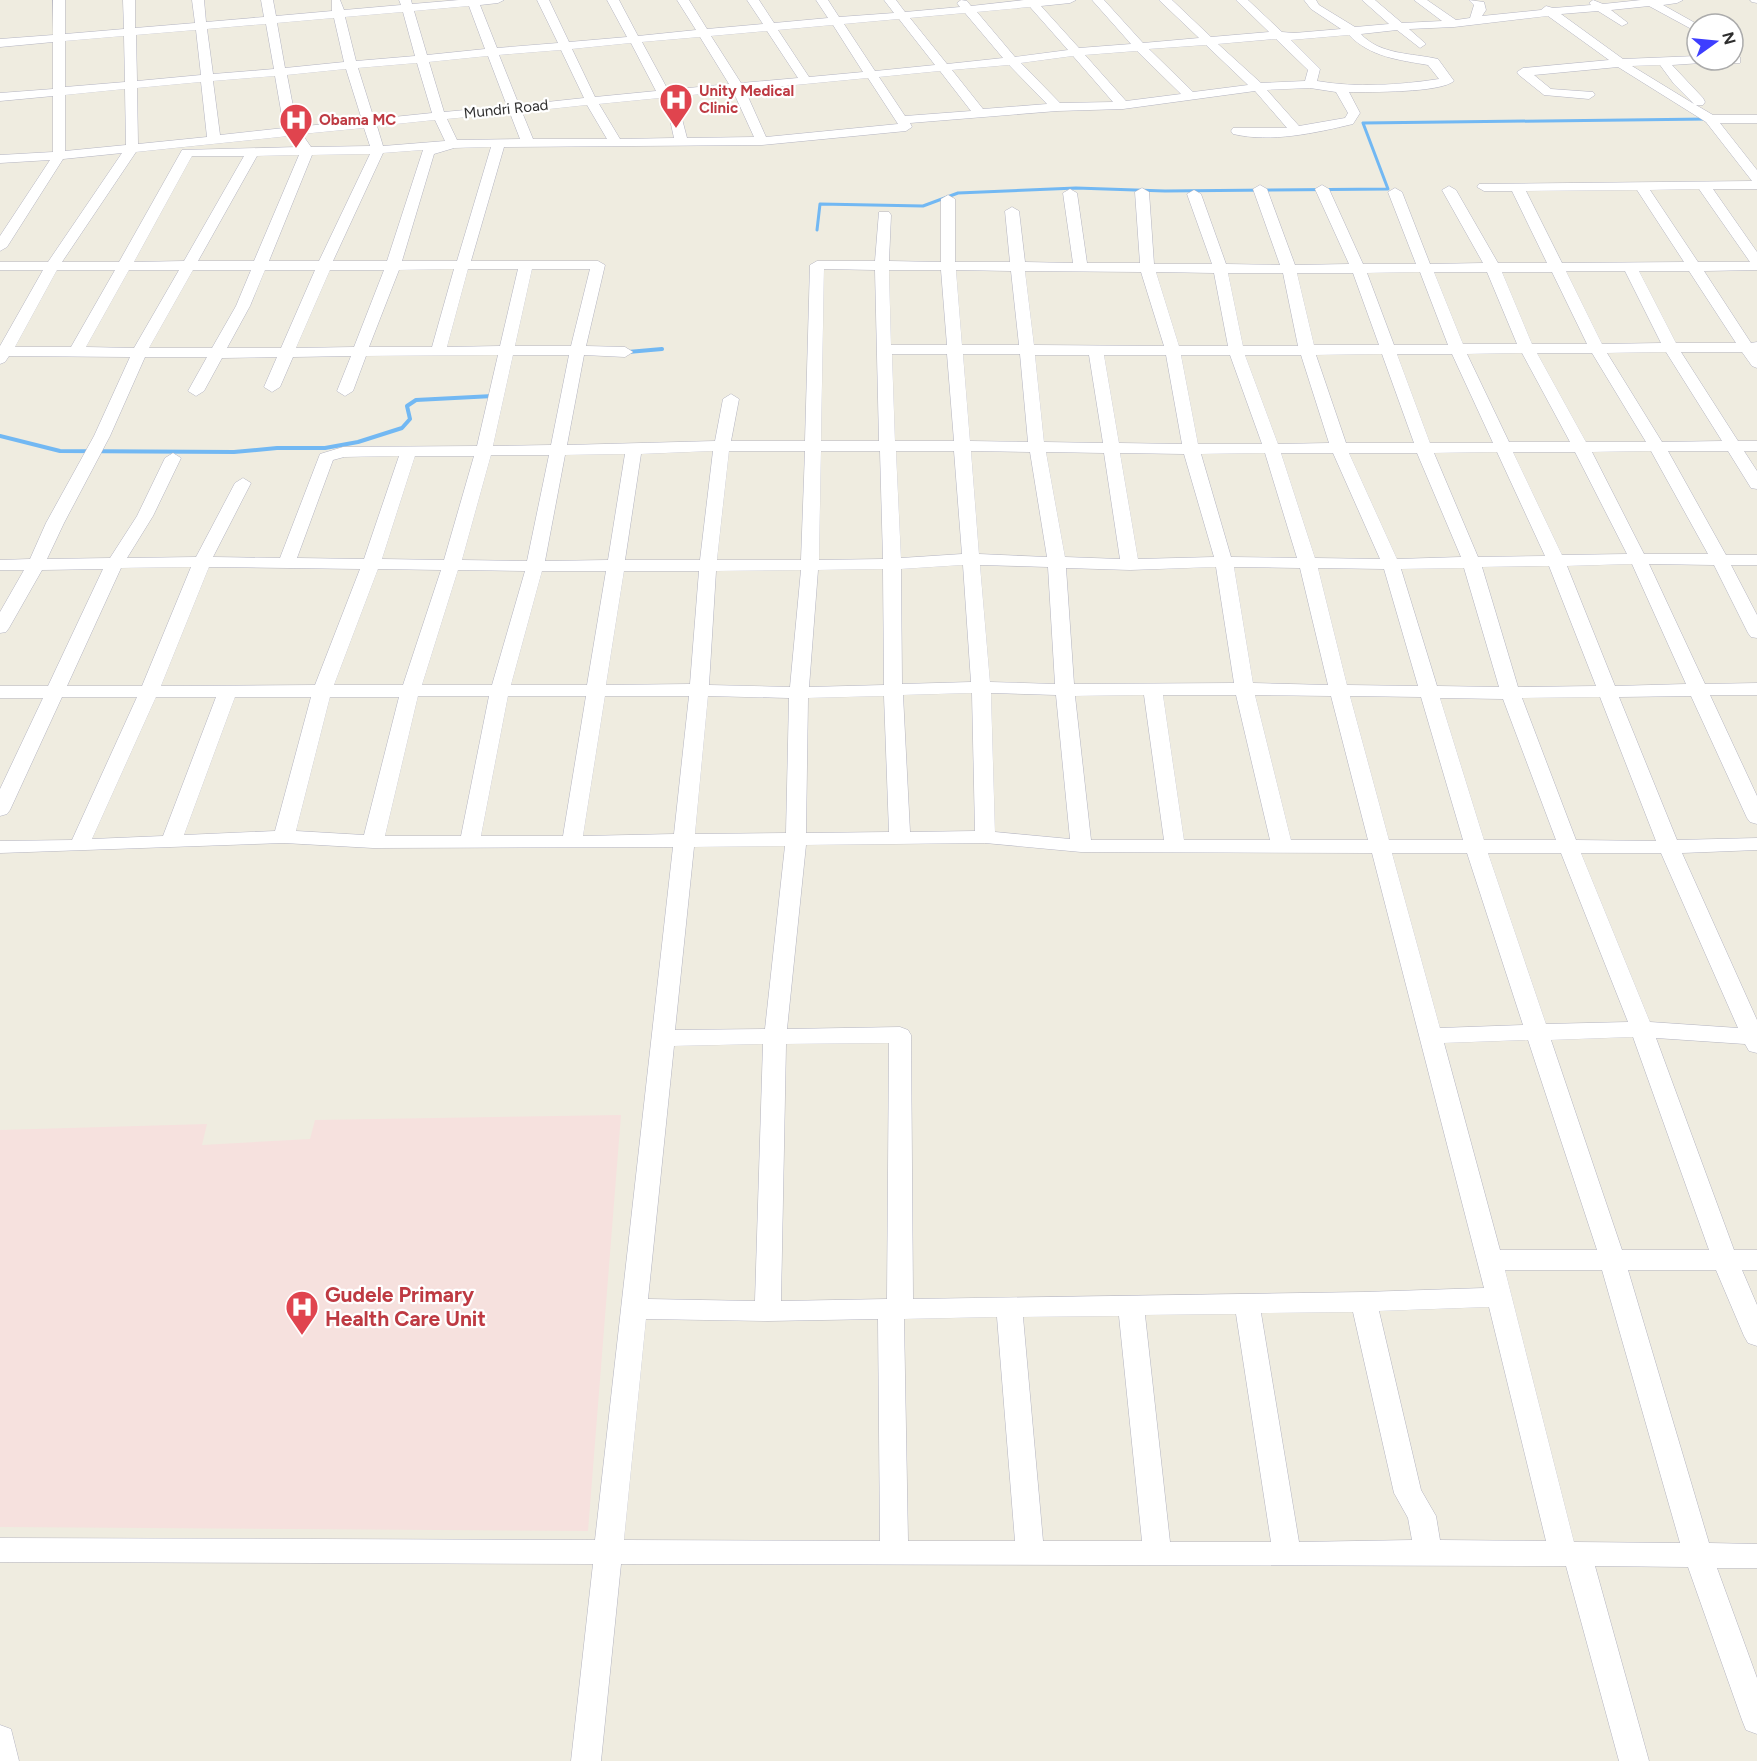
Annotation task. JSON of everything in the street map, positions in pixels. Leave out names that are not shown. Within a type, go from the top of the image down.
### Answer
[{"type":"street","points":[[0,247],[59,156],[57,92],[59,0]]},
{"type":"street","points":[[2,354],[53,266],[132,148],[129,0]]},
{"type":"street","points":[[198,0],[214,139]]},
{"type":"street","points":[[195,392],[243,306],[262,265],[307,152],[302,141],[291,131],[267,0]]},
{"type":"street","points":[[272,387],[324,266],[378,150],[351,66],[336,0]]},
{"type":"street","points":[[0,43],[339,14],[406,4],[498,0]]},
{"type":"street","points":[[543,0],[591,101],[615,141]]},
{"type":"street","points":[[614,0],[675,115],[681,140]]},
{"type":"street","points":[[683,0],[737,87],[762,141]]},
{"type":"street","points":[[753,0],[805,80]]},
{"type":"street","points":[[147,146],[187,153],[378,150],[499,143],[762,141],[906,127],[822,0]]},
{"type":"street","points":[[890,0],[980,114]]},
{"type":"street","points":[[0,97],[903,15],[965,4],[1070,0]]},
{"type":"street","points":[[1098,0],[1141,48],[1191,97]]},
{"type":"street","points":[[1165,0],[1213,42],[1258,87],[1295,130]]},
{"type":"street","points":[[1242,0],[1314,69],[1310,84]]},
{"type":"street","points":[[903,120],[1057,107],[1123,105],[1258,87],[1310,84],[1341,89],[1409,87],[1448,81],[1434,62],[1376,51],[1365,45],[1351,30],[1315,7],[1310,0]]},
{"type":"street","points":[[1368,0],[1420,44]]},
{"type":"street","points":[[1420,0],[1454,24]]},
{"type":"street","points":[[1475,0],[1480,4],[1475,20]]},
{"type":"street","points":[[1534,0],[1619,63],[1707,117],[1757,119]]},
{"type":"street","points":[[1590,0],[1622,23]]},
{"type":"street","name":"Mundri Road","points":[[0,159],[59,156],[514,108],[944,68],[1078,52],[1278,35],[1294,37],[1398,26],[1454,24],[1677,0]]},
{"type":"street","points":[[473,1],[491,54],[528,144]]},
{"type":"street","points":[[1032,2],[1123,105]]},
{"type":"street","points":[[1649,2],[1685,22]]},
{"type":"street","points":[[406,4],[439,116],[453,144]]},
{"type":"street","points":[[965,4],[1012,61],[1057,107]]},
{"type":"street","points":[[1662,60],[1678,81],[1697,98],[1707,117],[1757,179]]},
{"type":"street","points":[[1589,95],[1548,92],[1523,72],[1619,63],[1685,60]]},
{"type":"street","points":[[1237,131],[1246,133],[1295,130],[1348,121],[1354,113],[1348,106],[1341,89]]},
{"type":"street","points":[[438,352],[492,160],[499,143]]},
{"type":"street","points":[[345,391],[393,266],[428,152],[453,144]]},
{"type":"street","points":[[0,628],[36,565],[55,523],[102,436],[140,351],[253,152]]},
{"type":"street","points":[[76,352],[187,153]]},
{"type":"street","points":[[1484,188],[1757,184]]},
{"type":"street","points":[[1703,185],[1757,264]]},
{"type":"street","points":[[1641,186],[1752,347],[1757,363]]},
{"type":"street","points":[[1260,189],[1289,269],[1306,350],[1339,448],[1391,564],[1475,846],[1612,1259],[1698,1555],[1757,1720]]},
{"type":"street","points":[[1322,189],[1358,268],[1424,449],[1471,561],[1510,693],[1568,846],[1642,1029],[1725,1260],[1757,1336]]},
{"type":"street","points":[[1518,189],[1597,349],[1656,445],[1720,560],[1757,633]]},
{"type":"street","points":[[1449,190],[1492,266],[1527,349],[1581,447],[1638,559],[1697,692],[1757,818]]},
{"type":"street","points":[[1142,192],[1147,267],[1173,351],[1191,449],[1224,562],[1244,689],[1282,846]]},
{"type":"street","points":[[1395,192],[1457,349],[1556,561],[1669,847],[1756,1040],[1642,1029],[1430,1036]]},
{"type":"street","points":[[1070,193],[1081,267]]},
{"type":"street","points":[[1194,194],[1220,268],[1236,350],[1271,447],[1307,561],[1339,691],[1499,1297],[1570,1553],[1634,1761]]},
{"type":"street","points":[[948,199],[948,265],[981,687],[985,837]]},
{"type":"street","points":[[1012,211],[1037,448],[1057,563],[1065,690],[1081,846]]},
{"type":"street","points":[[884,215],[882,266],[884,349],[892,564],[893,689],[900,838]]},
{"type":"street","points":[[373,842],[410,692],[452,564],[484,450],[526,264]]},
{"type":"street","points":[[768,1311],[775,1037],[796,840],[799,693],[810,565],[817,265],[1289,269],[1757,264]]},
{"type":"street","points":[[0,266],[598,265],[535,566],[500,691],[470,841]]},
{"type":"street","points":[[1630,267],[1672,349],[1757,484]]},
{"type":"street","points":[[884,349],[1173,351],[1752,347]]},
{"type":"street","points":[[1096,350],[1130,565]]},
{"type":"street","points":[[2,354],[140,351],[217,353],[626,351]]},
{"type":"street","points":[[586,1761],[684,840],[699,690],[707,563],[721,446],[731,399]]},
{"type":"street","points":[[287,562],[326,457],[343,452],[634,450],[721,446],[1424,449],[1656,445],[1757,446]]},
{"type":"street","points":[[572,842],[634,450]]},
{"type":"street","points":[[284,837],[322,691],[372,562],[409,451]]},
{"type":"street","points":[[0,810],[114,565],[145,516],[173,458]]},
{"type":"street","points":[[79,846],[149,691],[202,562],[243,483]]},
{"type":"street","points":[[0,565],[202,562],[372,562],[535,566],[707,563],[810,565],[892,564],[972,559],[1130,565],[1307,561],[1391,564],[1638,559],[1757,560]]},
{"type":"street","points":[[0,692],[699,690],[799,693],[981,687],[1065,690],[1244,689],[1510,693],[1697,692],[1757,689]]},
{"type":"street","points":[[1153,690],[1175,846]]},
{"type":"street","points":[[171,841],[228,691]]},
{"type":"street","points":[[0,847],[284,837],[373,842],[985,837],[1081,846],[1669,847],[1757,844]]},
{"type":"street","points":[[663,1038],[900,1035],[894,1553]]},
{"type":"street","points":[[1490,1260],[1757,1260]]},
{"type":"street","points":[[635,1309],[768,1311],[1009,1308],[1364,1302],[1499,1297]]},
{"type":"street","points":[[1364,1302],[1408,1493],[1422,1516],[1428,1552]]},
{"type":"street","points":[[1247,1304],[1287,1554]]},
{"type":"street","points":[[1131,1305],[1157,1553]]},
{"type":"street","points":[[1009,1308],[1030,1553]]},
{"type":"street","points":[[0,1550],[1287,1554],[1428,1552],[1757,1556]]},
{"type":"street","points":[[0,1739],[4,1761]]},
{"type":"shaded area","name":"Gudele Primary Health Care Unit","points":[[621,1115],[588,1531],[0,1527],[0,1130],[207,1124],[202,1145],[310,1139],[315,1120]]},
{"type":"waterway","points":[[817,230],[820,204],[923,206],[958,193],[1076,188],[1165,191],[1388,189],[1363,123],[1707,119]]},
{"type":"waterway","points":[[628,352],[662,349]]},
{"type":"waterway","points":[[0,436],[60,451],[234,452],[277,448],[325,448],[358,442],[402,428],[410,419],[407,406],[416,400],[493,396]]},
{"type":"place","name":"Unity Medical Clinic","points":[[676,129]]},
{"type":"place","name":"Obama MC","points":[[296,149]]},
{"type":"place","name":"Gudele Primary Health Care Unit","points":[[302,1336]]}]
